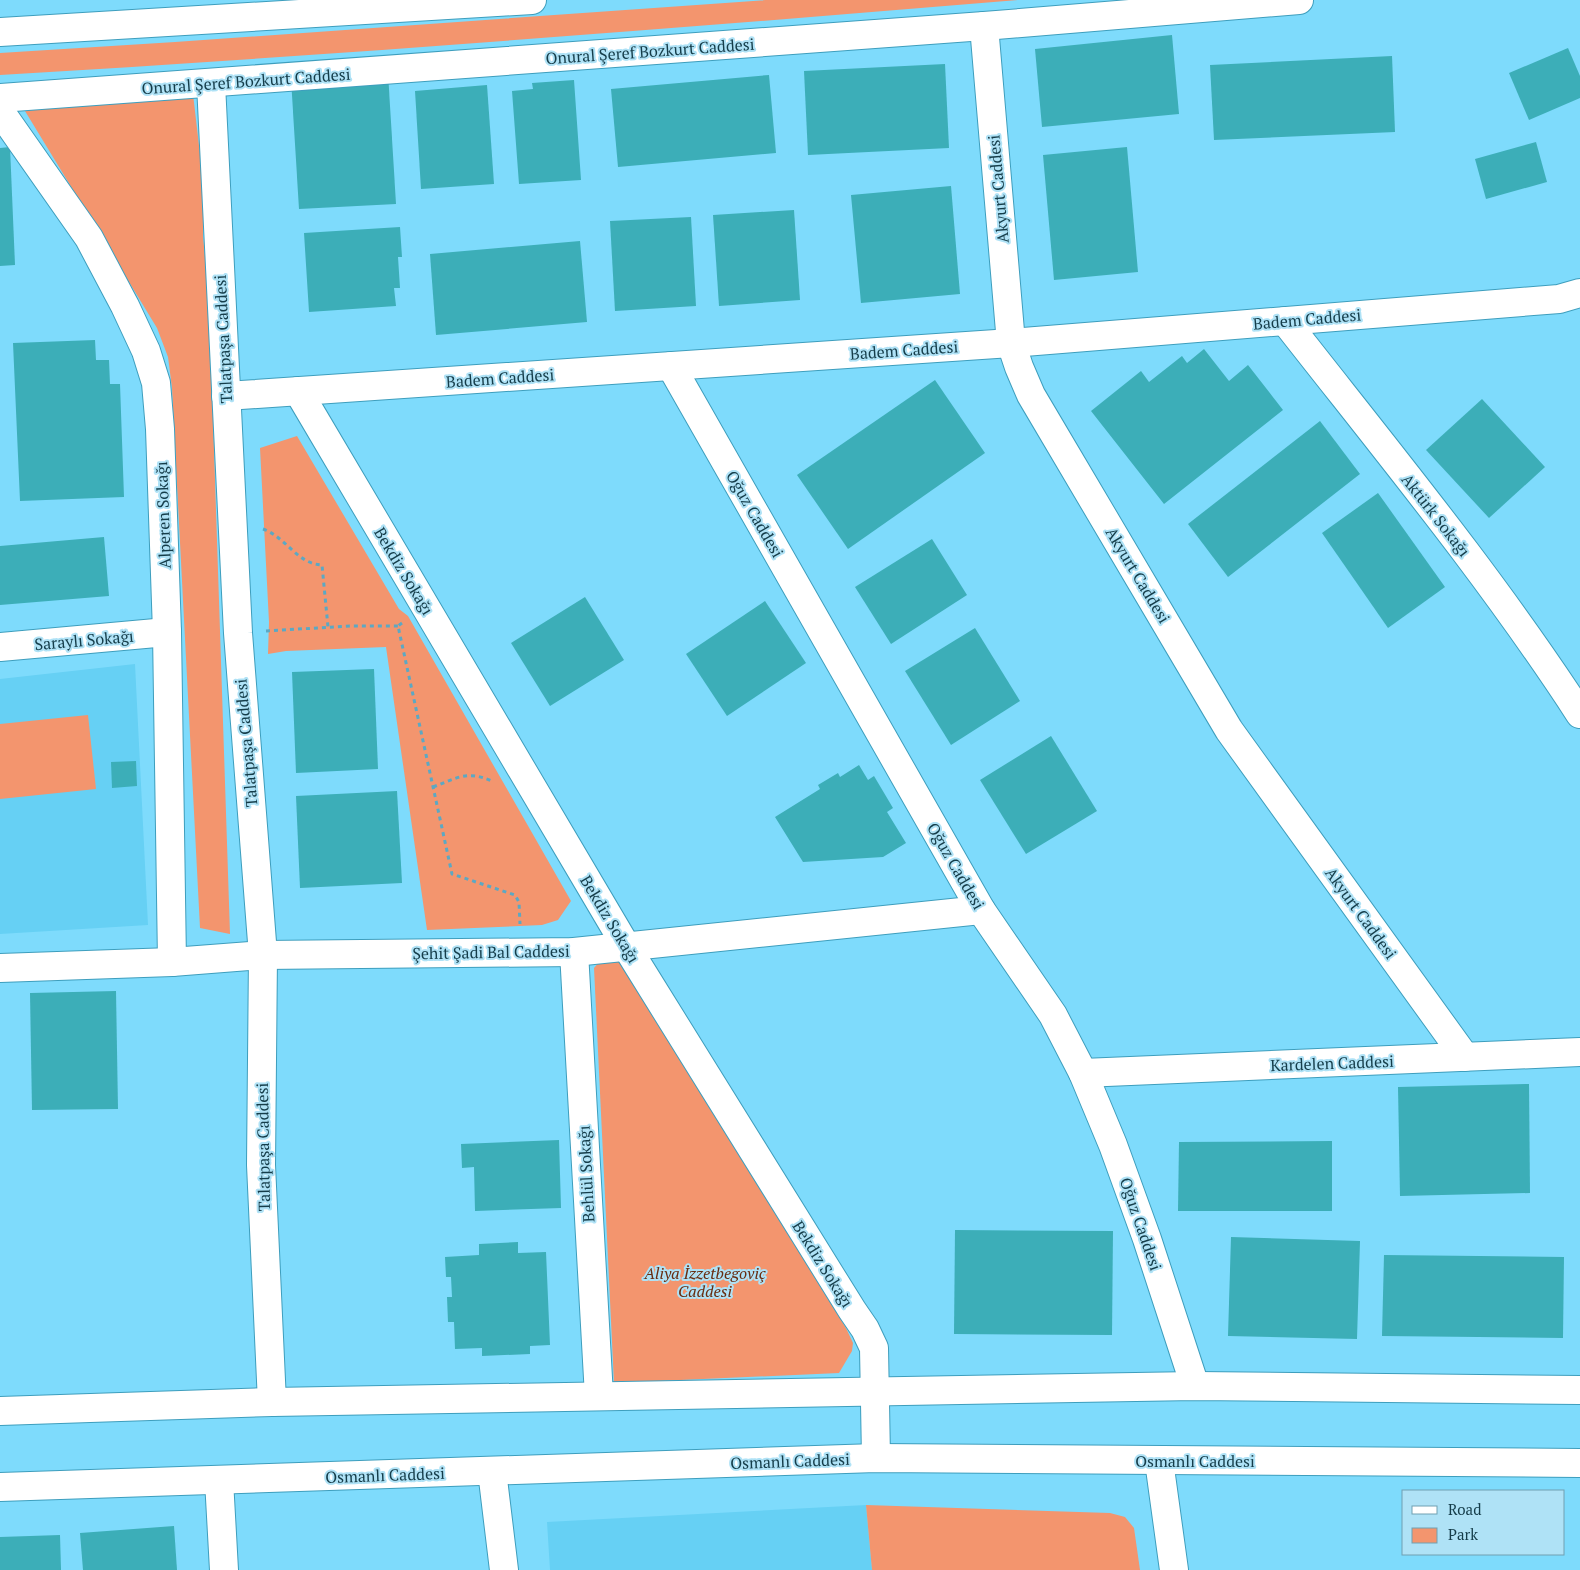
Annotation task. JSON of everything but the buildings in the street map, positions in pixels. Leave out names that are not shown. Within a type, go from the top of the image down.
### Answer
[{"type":"street","points":[[0,32],[532,0]]},
{"type":"street","name":"Onural Şeref Bozkurt Caddesi","points":[[0,98],[984,26],[1299,0]]},
{"type":"street","name":"Akyurt Caddesi","points":[[984,26],[1012,343],[1019,367],[1031,396],[1229,730],[1465,1057]]},
{"type":"street","name":"Talatpaşa Caddesi","points":[[211,84],[238,633],[263,956],[261,1165],[272,1402]]},
{"type":"street","name":"Alperen Sokağı","points":[[0,111],[89,238],[146,350],[156,383],[160,429],[167,632],[172,962]]},
{"type":"street","name":"Badem Caddesi","points":[[226,396],[1012,343],[1559,299],[1580,293]]},
{"type":"street","name":"Aktürk Sokağı","points":[[1285,321],[1500,598],[1545,660],[1580,714]]},
{"type":"street","name":"Oğuz Caddesi","points":[[671,366],[981,910],[1054,1015],[1083,1073],[1114,1145],[1195,1386]]},
{"type":"street","name":"Bekdiz Sokağı","points":[[298,391],[626,946],[865,1329],[874,1348],[876,1458]]},
{"type":"street","name":"Saraylı Sokağı","points":[[0,647],[167,632]]},
{"type":"street","name":"Şehit Şadi Bal Caddesi","points":[[0,968],[172,962],[263,956],[574,952],[981,910]]},
{"type":"street","name":"Behlül Sokağı","points":[[574,952],[599,1396]]},
{"type":"street","name":"Kardelen Caddesi","points":[[1083,1073],[1580,1052]]},
{"type":"street","points":[[0,1411],[272,1402],[1195,1386],[1580,1390]]},
{"type":"street","name":"Osmanlı Caddesi","points":[[0,1487],[876,1458],[1580,1463]]},
{"type":"street","points":[[1160,1461],[1174,1570]]},
{"type":"street","points":[[492,1471],[504,1570]]},
{"type":"street","points":[[219,1480],[224,1570]]},
{"type":"path","points":[[232,528],[261,528],[272,532],[306,561],[315,565],[322,565],[328,628]]},
{"type":"path","points":[[238,633],[398,626],[425,607]]},
{"type":"path","points":[[398,626],[452,874],[515,895],[519,902],[520,952]]},
{"type":"path","points":[[433,787],[469,774],[479,775],[492,781],[520,768]]},
{"type":"shaded area","points":[[135,664],[148,925],[0,934],[0,679]]},
{"type":"shaded area","points":[[866,1505],[872,1570],[550,1570],[547,1522]]},
{"type":"green space","points":[[766,0],[1019,0],[255,59],[0,75],[0,53]]},
{"type":"green space","points":[[193,94],[203,180],[203,236],[209,298],[230,934],[200,928],[172,388],[168,357],[157,328],[25,111]]},
{"type":"green space","points":[[297,436],[399,609],[408,616],[571,901],[558,920],[542,925],[427,930],[386,647],[286,651],[268,654],[269,622],[260,448]]},
{"type":"green space","points":[[88,715],[96,789],[0,799],[0,724]]},
{"type":"green space","name":"Aliya İzzetbegoviç Caddesi","points":[[614,959],[623,965],[846,1328],[853,1343],[852,1351],[839,1373],[614,1383],[594,968],[599,962]]},
{"type":"green space","points":[[866,1505],[1110,1513],[1125,1517],[1134,1528],[1140,1570],[872,1570]]}]
